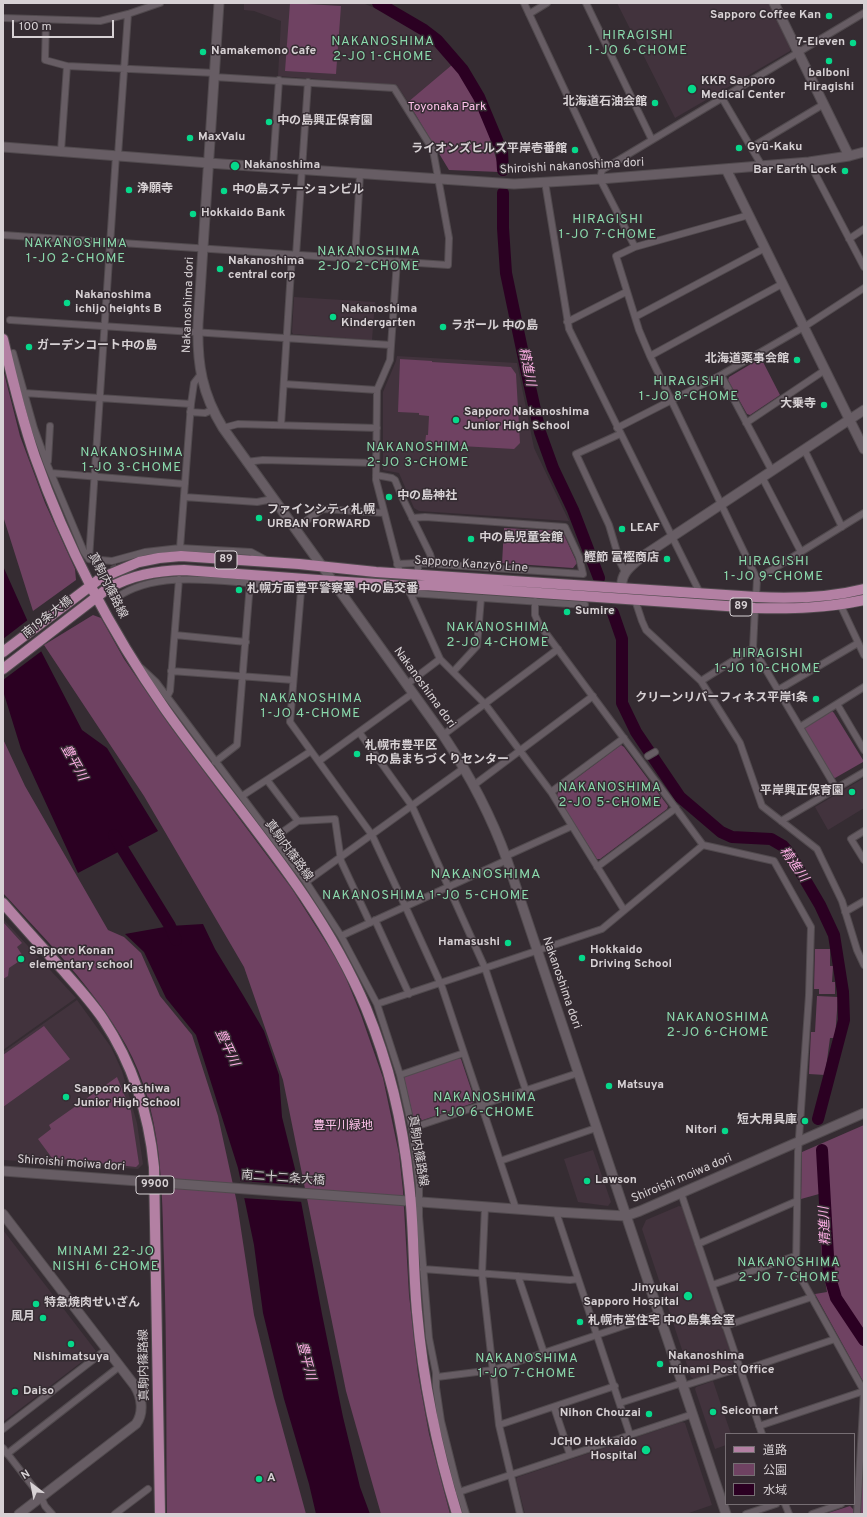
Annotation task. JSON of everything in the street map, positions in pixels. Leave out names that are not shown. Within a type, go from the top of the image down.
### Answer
[{"type":"main road","name":"真駒内篠路線","points":[[3,339],[16,394],[35,456],[58,516],[93,599],[105,613],[134,662],[167,711],[318,916],[349,972],[377,1038],[389,1077],[403,1135],[410,1188],[415,1294],[422,1358],[437,1439],[457,1514]]},
{"type":"main road","name":"Sapporo Kanzyō Line","points":[[87,587],[117,570],[139,562],[181,556],[322,566],[399,568],[418,574],[793,599],[864,589]]},
{"type":"main road","name":"Sapporo Kanzyō Line","points":[[93,599],[118,583],[142,574],[163,570],[184,570],[332,581],[409,589],[425,585],[755,608],[794,609],[864,600]]},
{"type":"main road","name":"南19条大橋","points":[[3,652],[87,587]]},
{"type":"main road","name":"南19条大橋","points":[[3,669],[93,599]]},
{"type":"main road","name":"真駒内篠路線","points":[[3,903],[86,997],[115,1038],[128,1063],[142,1101],[151,1137],[158,1182],[160,1514]]},
{"type":"street","points":[[3,18],[100,20],[128,14],[160,3]]},
{"type":"street","name":"Nakanoshima dori","points":[[219,3],[198,332],[200,374],[205,390],[212,410],[222,428],[443,735],[474,785],[487,812],[506,858],[726,1514]]},
{"type":"street","points":[[524,3],[635,247]]},
{"type":"street","points":[[529,14],[547,3]]},
{"type":"street","points":[[586,3],[652,140]]},
{"type":"street","points":[[774,3],[849,156]]},
{"type":"street","points":[[601,174],[652,140],[864,13]]},
{"type":"street","points":[[89,559],[96,477],[110,242],[128,14]]},
{"type":"street","points":[[3,235],[448,265],[449,238],[434,150],[394,88],[67,66],[45,60],[46,20]]},
{"type":"street","points":[[61,151],[67,66]]},
{"type":"street","points":[[273,167],[279,80]]},
{"type":"street","points":[[281,425],[308,82]]},
{"type":"street","points":[[722,98],[762,166]]},
{"type":"street","points":[[752,147],[824,104]]},
{"type":"street","name":"Shiroishi nakanoshima dori","points":[[3,147],[514,184],[545,182],[601,174],[726,169],[809,162],[849,156],[864,152]]},
{"type":"street","points":[[809,162],[864,268]]},
{"type":"street","points":[[726,169],[864,449]]},
{"type":"street","points":[[355,259],[360,174]]},
{"type":"street","points":[[545,182],[569,329],[618,431],[700,594]]},
{"type":"street","points":[[749,215],[635,247],[616,256],[626,292],[650,356],[757,579],[756,597]]},
{"type":"street","points":[[849,239],[864,229]]},
{"type":"street","points":[[635,317],[765,248]]},
{"type":"street","points":[[397,261],[390,360],[377,390],[376,480],[399,568],[418,563],[583,574],[579,557],[565,527],[425,517],[412,518]]},
{"type":"street","points":[[650,356],[782,284]]},
{"type":"street","points":[[625,572],[620,562],[609,525],[576,454],[721,375],[804,327],[864,288]]},
{"type":"street","points":[[567,322],[626,292]]},
{"type":"street","points":[[10,320],[391,345]]},
{"type":"street","points":[[13,353],[34,428],[47,464],[84,552],[89,559],[112,563],[145,552],[180,548],[252,552],[272,563]]},
{"type":"street","points":[[746,423],[825,370]]},
{"type":"street","points":[[180,548],[190,412],[194,383],[200,374]]},
{"type":"street","points":[[721,375],[772,471]]},
{"type":"street","points":[[284,384],[377,390]]},
{"type":"street","points":[[24,393],[191,404]]},
{"type":"street","points":[[190,412],[205,413],[212,410]]},
{"type":"street","points":[[622,588],[621,580],[631,565],[864,410]]},
{"type":"street","points":[[222,428],[238,424],[377,428]]},
{"type":"street","points":[[47,464],[50,426]]},
{"type":"street","points":[[804,449],[842,526]]},
{"type":"street","points":[[246,462],[263,460],[376,464]]},
{"type":"street","points":[[51,473],[185,484]]},
{"type":"street","points":[[376,475],[394,479],[430,554],[433,564]]},
{"type":"street","points":[[762,477],[801,552]]},
{"type":"street","points":[[184,497],[257,502],[273,499]]},
{"type":"street","points":[[295,529],[324,509],[384,513]]},
{"type":"street","points":[[757,579],[864,513]]},
{"type":"street","points":[[418,563],[418,574]]},
{"type":"street","points":[[116,598],[124,590],[153,582],[179,579],[261,584],[270,576]]},
{"type":"street","points":[[167,697],[170,691],[179,579]]},
{"type":"street","points":[[302,579],[290,722],[372,835],[440,983],[516,1209]]},
{"type":"street","points":[[215,762],[237,745],[250,583]]},
{"type":"street","points":[[409,589],[481,598],[586,605]]},
{"type":"street","points":[[409,589],[440,659],[485,704],[551,792],[624,910]]},
{"type":"street","points":[[453,672],[477,646],[481,598]]},
{"type":"street","points":[[635,600],[646,630],[701,680],[740,742],[762,806],[817,849],[842,901],[857,950],[864,966]]},
{"type":"street","points":[[535,601],[534,615],[536,620],[703,845],[774,861],[811,927],[809,995],[798,1142],[795,1256],[796,1268],[864,1391],[856,1499],[857,1514]]},
{"type":"street","points":[[840,604],[864,655]]},
{"type":"street","points":[[755,608],[753,648],[836,788]]},
{"type":"street","points":[[175,635],[246,642]]},
{"type":"street","points":[[778,690],[858,643]]},
{"type":"street","points":[[701,680],[753,648]]},
{"type":"street","points":[[443,735],[558,650]]},
{"type":"street","points":[[407,684],[440,659]]},
{"type":"street","points":[[134,662],[156,682],[306,882],[341,936],[376,1004],[400,1075],[412,1128],[419,1184],[411,1201],[423,1269],[429,1338],[437,1377],[436,1387],[441,1421],[466,1514]]},
{"type":"street","points":[[171,671],[293,680]]},
{"type":"street","points":[[800,727],[864,686]]},
{"type":"street","points":[[319,761],[413,693]]},
{"type":"street","points":[[474,785],[593,696]]},
{"type":"street","points":[[837,704],[864,750]]},
{"type":"street","points":[[359,732],[412,806],[485,968],[526,1091]]},
{"type":"street","points":[[551,792],[624,738]]},
{"type":"street","points":[[242,796],[312,751]]},
{"type":"street","points":[[648,756],[654,752]]},
{"type":"street","points":[[306,882],[464,768]]},
{"type":"street","points":[[780,821],[864,772]]},
{"type":"street","points":[[267,780],[298,821]]},
{"type":"street","points":[[597,867],[676,808]]},
{"type":"street","points":[[274,838],[298,821],[335,819],[340,858],[409,994]]},
{"type":"street","points":[[341,936],[449,887],[572,826]]},
{"type":"street","points":[[864,831],[851,839],[864,860]]},
{"type":"street","points":[[376,1004],[602,929],[703,845]]},
{"type":"street","points":[[845,912],[864,901]]},
{"type":"street","points":[[400,1075],[464,1053]]},
{"type":"street","points":[[412,1128],[578,1073]]},
{"type":"street","name":"Shiroishi moiwa dori","points":[[411,1201],[626,1216],[864,1114]]},
{"type":"street","points":[[500,1161],[596,1128]]},
{"type":"street","name":"Shiroishi moiwa dori","points":[[3,1171],[158,1182]]},
{"type":"street","name":"南二十二条大橋","points":[[158,1182],[411,1201]]},
{"type":"street","points":[[681,1193],[762,1433]]},
{"type":"street","points":[[698,1244],[797,1201]]},
{"type":"street","points":[[485,1207],[482,1274],[499,1425],[520,1514]]},
{"type":"street","points":[[556,1212],[630,1435]]},
{"type":"street","points":[[3,1214],[135,1386],[140,1395],[141,1407],[136,1424],[19,1514]]},
{"type":"street","points":[[712,1284],[795,1256]]},
{"type":"street","points":[[423,1269],[570,1280],[578,1279]]},
{"type":"street","points":[[518,1276],[544,1353]]},
{"type":"street","points":[[726,1326],[812,1297]]},
{"type":"street","points":[[437,1377],[493,1370],[659,1314]]},
{"type":"street","points":[[620,1404],[740,1370],[835,1339]]},
{"type":"street","points":[[3,1429],[107,1349]]},
{"type":"street","points":[[52,1514],[45,1506],[41,1497],[5,1451],[120,1366]]},
{"type":"street","points":[[499,1425],[614,1386]]},
{"type":"street","points":[[759,1426],[864,1391]]},
{"type":"street","points":[[554,1407],[570,1455]]},
{"type":"street","points":[[459,1492],[692,1414]]},
{"type":"street","points":[[115,1514],[148,1489]]},
{"type":"street","points":[[746,1514],[773,1505]]},
{"type":"street","points":[[812,1514],[838,1505]]},
{"type":"shaded area","points":[[244,3],[363,3],[400,19],[432,40],[453,64],[408,102],[397,85],[278,76],[281,21],[254,11],[244,10]]},
{"type":"shaded area","name":"KKR Sapporo Medical Center","points":[[617,3],[769,3],[791,48],[790,51],[675,118]]},
{"type":"shaded area","name":"Nakanoshima Kindergarten","points":[[294,297],[375,302],[372,340],[293,334]]},
{"type":"shaded area","name":"Sapporo Nakanoshima Junior High School","points":[[397,356],[517,363],[534,448],[569,521],[419,511],[414,508],[399,473],[383,470],[383,392]]},
{"type":"shaded area","name":"平岸興正保育園","points":[[864,778],[864,808],[828,830],[815,807]]},
{"type":"shaded area","name":"Sapporo Konan elementary school","points":[[3,919],[76,998],[3,1050]]},
{"type":"shaded area","name":"Sapporo Kashiwa Junior High School","points":[[77,1000],[111,1047],[122,1071],[137,1123],[143,1164],[138,1169],[3,1160],[3,1052]]},
{"type":"shaded area","name":"Lawson","points":[[593,1150],[611,1202],[608,1206],[578,1202],[564,1159]]},
{"type":"shaded area","name":"Jinyukai Sapporo Hospital","points":[[679,1206],[682,1207],[734,1363],[732,1366],[694,1379],[691,1377],[642,1229],[646,1220]]},
{"type":"shaded area","points":[[3,1230],[96,1351],[3,1422]]},
{"type":"shaded area","name":"Seicomart","points":[[713,1381],[731,1433],[725,1433],[725,1445],[715,1449],[695,1389],[696,1387]]},
{"type":"shaded area","name":"JCHO Hokkaido Hospital","points":[[682,1422],[685,1423],[712,1505],[686,1514],[525,1514],[516,1479],[518,1477]]},
{"type":"green space","points":[[290,3],[341,6],[336,74],[285,71]]},
{"type":"green space","name":"Toyonaka Park","points":[[453,64],[474,92],[484,118],[500,172],[449,170],[408,102]]},
{"type":"green space","points":[[761,358],[780,395],[750,415],[747,414],[728,380],[729,377]]},
{"type":"green space","points":[[400,359],[511,367],[516,374],[520,443],[514,449],[425,444],[426,435],[428,435],[429,416],[419,415],[419,413],[398,412]]},
{"type":"green space","points":[[3,369],[20,436],[45,503],[75,569],[76,580],[33,611],[3,516]]},
{"type":"green space","points":[[504,528],[559,531],[564,535],[577,563],[573,568],[502,563]]},
{"type":"green space","name":"豊平川緑地","points":[[93,615],[101,618],[124,659],[170,726],[292,889],[341,966],[361,1015],[383,1078],[399,1154],[403,1191],[409,1295],[418,1374],[429,1434],[450,1514],[381,1514],[346,1391],[283,1080],[244,967],[144,796],[44,645]]},
{"type":"green space","points":[[832,711],[863,760],[863,762],[835,778],[832,777],[804,730]]},
{"type":"green space","points":[[3,739],[25,786],[108,930],[124,937],[141,953],[160,996],[192,1035],[218,1116],[237,1203],[254,1315],[274,1397],[306,1514],[167,1514],[166,1324],[161,1178],[154,1123],[138,1070],[114,1024],[85,985],[53,947],[3,893]]},
{"type":"green space","points":[[621,745],[668,806],[667,809],[600,859],[597,859],[557,796],[558,792]]},
{"type":"green space","points":[[3,922],[22,943],[17,947],[24,958],[9,968],[8,976],[3,979]]},
{"type":"green space","points":[[815,949],[830,949],[830,966],[833,966],[832,982],[835,982],[835,994],[819,994],[819,989],[814,989]]},
{"type":"green space","points":[[817,996],[838,997],[835,1038],[830,1038],[825,1075],[809,1074],[811,1032],[815,1032]]},
{"type":"green space","points":[[44,1026],[70,1059],[3,1107],[3,1055]]},
{"type":"green space","points":[[459,1058],[461,1059],[475,1101],[417,1122],[414,1121],[404,1078],[405,1076]]},
{"type":"green space","points":[[117,1077],[131,1111],[139,1164],[136,1167],[52,1158],[38,1139],[51,1129],[49,1125]]},
{"type":"green space","points":[[864,1125],[864,1383],[815,1294],[827,1292],[823,1267],[819,1219],[819,1194],[801,1199],[802,1152]]},
{"type":"green space","points":[[864,1420],[864,1514],[861,1514],[860,1478]]},
{"type":"green space","points":[[850,1506],[853,1509],[853,1514],[825,1514]]},
{"type":"water","points":[[3,566],[41,651],[82,730],[107,748],[158,831],[78,873],[21,749],[4,694]]},
{"type":"water","points":[[203,924],[215,949],[264,1031],[279,1075],[282,1117],[295,1169],[343,1417],[360,1487],[370,1514],[316,1514],[309,1484],[284,1399],[263,1313],[254,1245],[238,1168],[196,1035],[166,998],[144,952],[125,934],[170,926]]},
{"type":"pier","points":[[29,619],[43,650],[3,680],[3,639]]},
{"type":"pier","points":[[239,1181],[300,1185],[304,1202],[242,1198]]},
{"type":"waterway","name":"精進川","points":[[378,3],[424,30],[437,40],[463,70],[479,97],[502,152],[503,170]]},
{"type":"waterway","name":"精進川","points":[[503,193],[503,228],[506,273],[540,432],[553,468],[573,510],[599,578]]},
{"type":"waterway","name":"精進川","points":[[613,613],[622,639],[622,703],[636,732],[680,797],[721,832],[732,837],[771,839],[783,846],[790,854],[820,905],[834,935],[843,992],[844,1020],[818,1119]]},
{"type":"waterway","name":"豊平川","points":[[114,835],[170,926],[176,940]]},
{"type":"waterway","name":"精進川","points":[[822,1150],[829,1274],[836,1298],[864,1340]]},
{"type":"tunnel","points":[[113,565],[123,588]]},
{"type":"place","name":"Sapporo Coffee Kan","points":[[829,16]]},
{"type":"place","name":"7-Eleven","points":[[853,43]]},
{"type":"place","name":"Namakemono Cafe","points":[[203,52]]},
{"type":"place","name":"balboni Hiragishi","points":[[829,61]]},
{"type":"place","name":"KKR Sapporo Medical Center","points":[[692,89]]},
{"type":"place","name":"北海道石油会館","points":[[655,103]]},
{"type":"place","name":"中の島興正保育園","points":[[269,122]]},
{"type":"place","name":"MaxValu","points":[[190,138]]},
{"type":"place","name":"Gyū-Kaku","points":[[739,148]]},
{"type":"place","name":"ライオンズヒルズ平岸壱番館","points":[[575,150]]},
{"type":"place","name":"Nakanoshima","points":[[235,166]]},
{"type":"place","name":"Bar Earth Lock","points":[[845,171]]},
{"type":"place","name":"浄願寺","points":[[129,190]]},
{"type":"place","name":"中の島ステーションビル","points":[[224,191]]},
{"type":"place","name":"Hokkaido Bank","points":[[193,214]]},
{"type":"place","name":"Nakanoshima central corp","points":[[220,269]]},
{"type":"place","name":"Nakanoshima ichijo heights B","points":[[67,303]]},
{"type":"place","name":"Nakanoshima Kindergarten","points":[[333,317]]},
{"type":"place","name":"ラポール 中の島","points":[[443,327]]},
{"type":"place","name":"ガーデンコート中の島","points":[[29,347]]},
{"type":"place","name":"北海道薬事会館","points":[[797,360]]},
{"type":"place","name":"大乗寺","points":[[824,405]]},
{"type":"place","name":"Sapporo Nakanoshima Junior High School","points":[[456,420]]},
{"type":"place","name":"中の島神社","points":[[389,497]]},
{"type":"place","name":"ファインシティ札幌 URBAN FORWARD","points":[[259,518]]},
{"type":"place","name":"LEAF","points":[[622,529]]},
{"type":"place","name":"中の島児童会館","points":[[471,539]]},
{"type":"place","name":"鰹節 富樫商店","points":[[667,559]]},
{"type":"place","name":"札幌方面豊平警察署 中の島交番","points":[[239,590]]},
{"type":"place","name":"Sumire","points":[[567,612]]},
{"type":"place","name":"クリーンリバーフィネス平岸1条","points":[[816,699]]},
{"type":"place","name":"札幌市豊平区 中の島まちづくりセンター","points":[[357,754]]},
{"type":"place","name":"平岸興正保育園","points":[[852,792]]},
{"type":"place","name":"Hamasushi","points":[[508,943]]},
{"type":"place","name":"Hokkaido Driving School","points":[[582,958]]},
{"type":"place","name":"Sapporo Konan elementary school","points":[[21,959]]},
{"type":"place","name":"Matsuya","points":[[609,1086]]},
{"type":"place","name":"Sapporo Kashiwa Junior High School","points":[[66,1097]]},
{"type":"place","name":"短大用具庫","points":[[805,1121]]},
{"type":"place","name":"Nitori","points":[[725,1131]]},
{"type":"place","name":"Lawson","points":[[587,1181]]},
{"type":"place","name":"Jinyukai Sapporo Hospital","points":[[688,1296]]},
{"type":"place","name":"特急焼肉せいざん","points":[[36,1304]]},
{"type":"place","name":"風月","points":[[43,1318]]},
{"type":"place","name":"札幌市営住宅 中の島集会室","points":[[580,1322]]},
{"type":"place","name":"Nishimatsuya","points":[[71,1344]]},
{"type":"place","name":"Nakanoshima minami Post Office","points":[[660,1364]]},
{"type":"place","name":"Daiso","points":[[15,1392]]},
{"type":"place","name":"Seicomart","points":[[713,1412]]},
{"type":"place","name":"Nihon Chouzai","points":[[649,1414]]},
{"type":"place","name":"JCHO Hokkaido Hospital","points":[[646,1450]]},
{"type":"place","name":"A","points":[[259,1479]]},
{"type":"district","name":"HIRAGISHI 1-JO 6-CHOME","points":[[638,44]]},
{"type":"district","name":"NAKANOSHIMA 2-JO 1-CHOME","points":[[383,50]]},
{"type":"district","name":"HIRAGISHI 1-JO 7-CHOME","points":[[608,228]]},
{"type":"district","name":"NAKANOSHIMA 1-JO 2-CHOME","points":[[76,252]]},
{"type":"district","name":"NAKANOSHIMA 2-JO 2-CHOME","points":[[369,260]]},
{"type":"district","name":"HIRAGISHI 1-JO 8-CHOME","points":[[689,390]]},
{"type":"district","name":"NAKANOSHIMA 2-JO 3-CHOME","points":[[418,456]]},
{"type":"district","name":"NAKANOSHIMA 1-JO 3-CHOME","points":[[132,460]]},
{"type":"district","name":"HIRAGISHI 1-JO 9-CHOME","points":[[774,570]]},
{"type":"district","name":"NAKANOSHIMA 2-JO 4-CHOME","points":[[498,636]]},
{"type":"district","name":"HIRAGISHI 1-JO 10-CHOME","points":[[768,662]]},
{"type":"district","name":"NAKANOSHIMA 1-JO 4-CHOME","points":[[311,706]]},
{"type":"district","name":"NAKANOSHIMA 2-JO 5-CHOME","points":[[610,796]]},
{"type":"district","name":"NAKANOSHIMA","points":[[486,875]]},
{"type":"district","name":"NAKANOSHIMA 1-JO 5-CHOME","points":[[426,896]]},
{"type":"district","name":"NAKANOSHIMA 2-JO 6-CHOME","points":[[718,1026]]},
{"type":"district","name":"NAKANOSHIMA 1-JO 6-CHOME","points":[[485,1106]]},
{"type":"district","name":"MINAMI 22-JO NISHI 6-CHOME","points":[[106,1260]]},
{"type":"district","name":"NAKANOSHIMA 2-JO 7-CHOME","points":[[789,1270]]},
{"type":"district","name":"NAKANOSHIMA 1-JO 7-CHOME","points":[[527,1366]]}]
